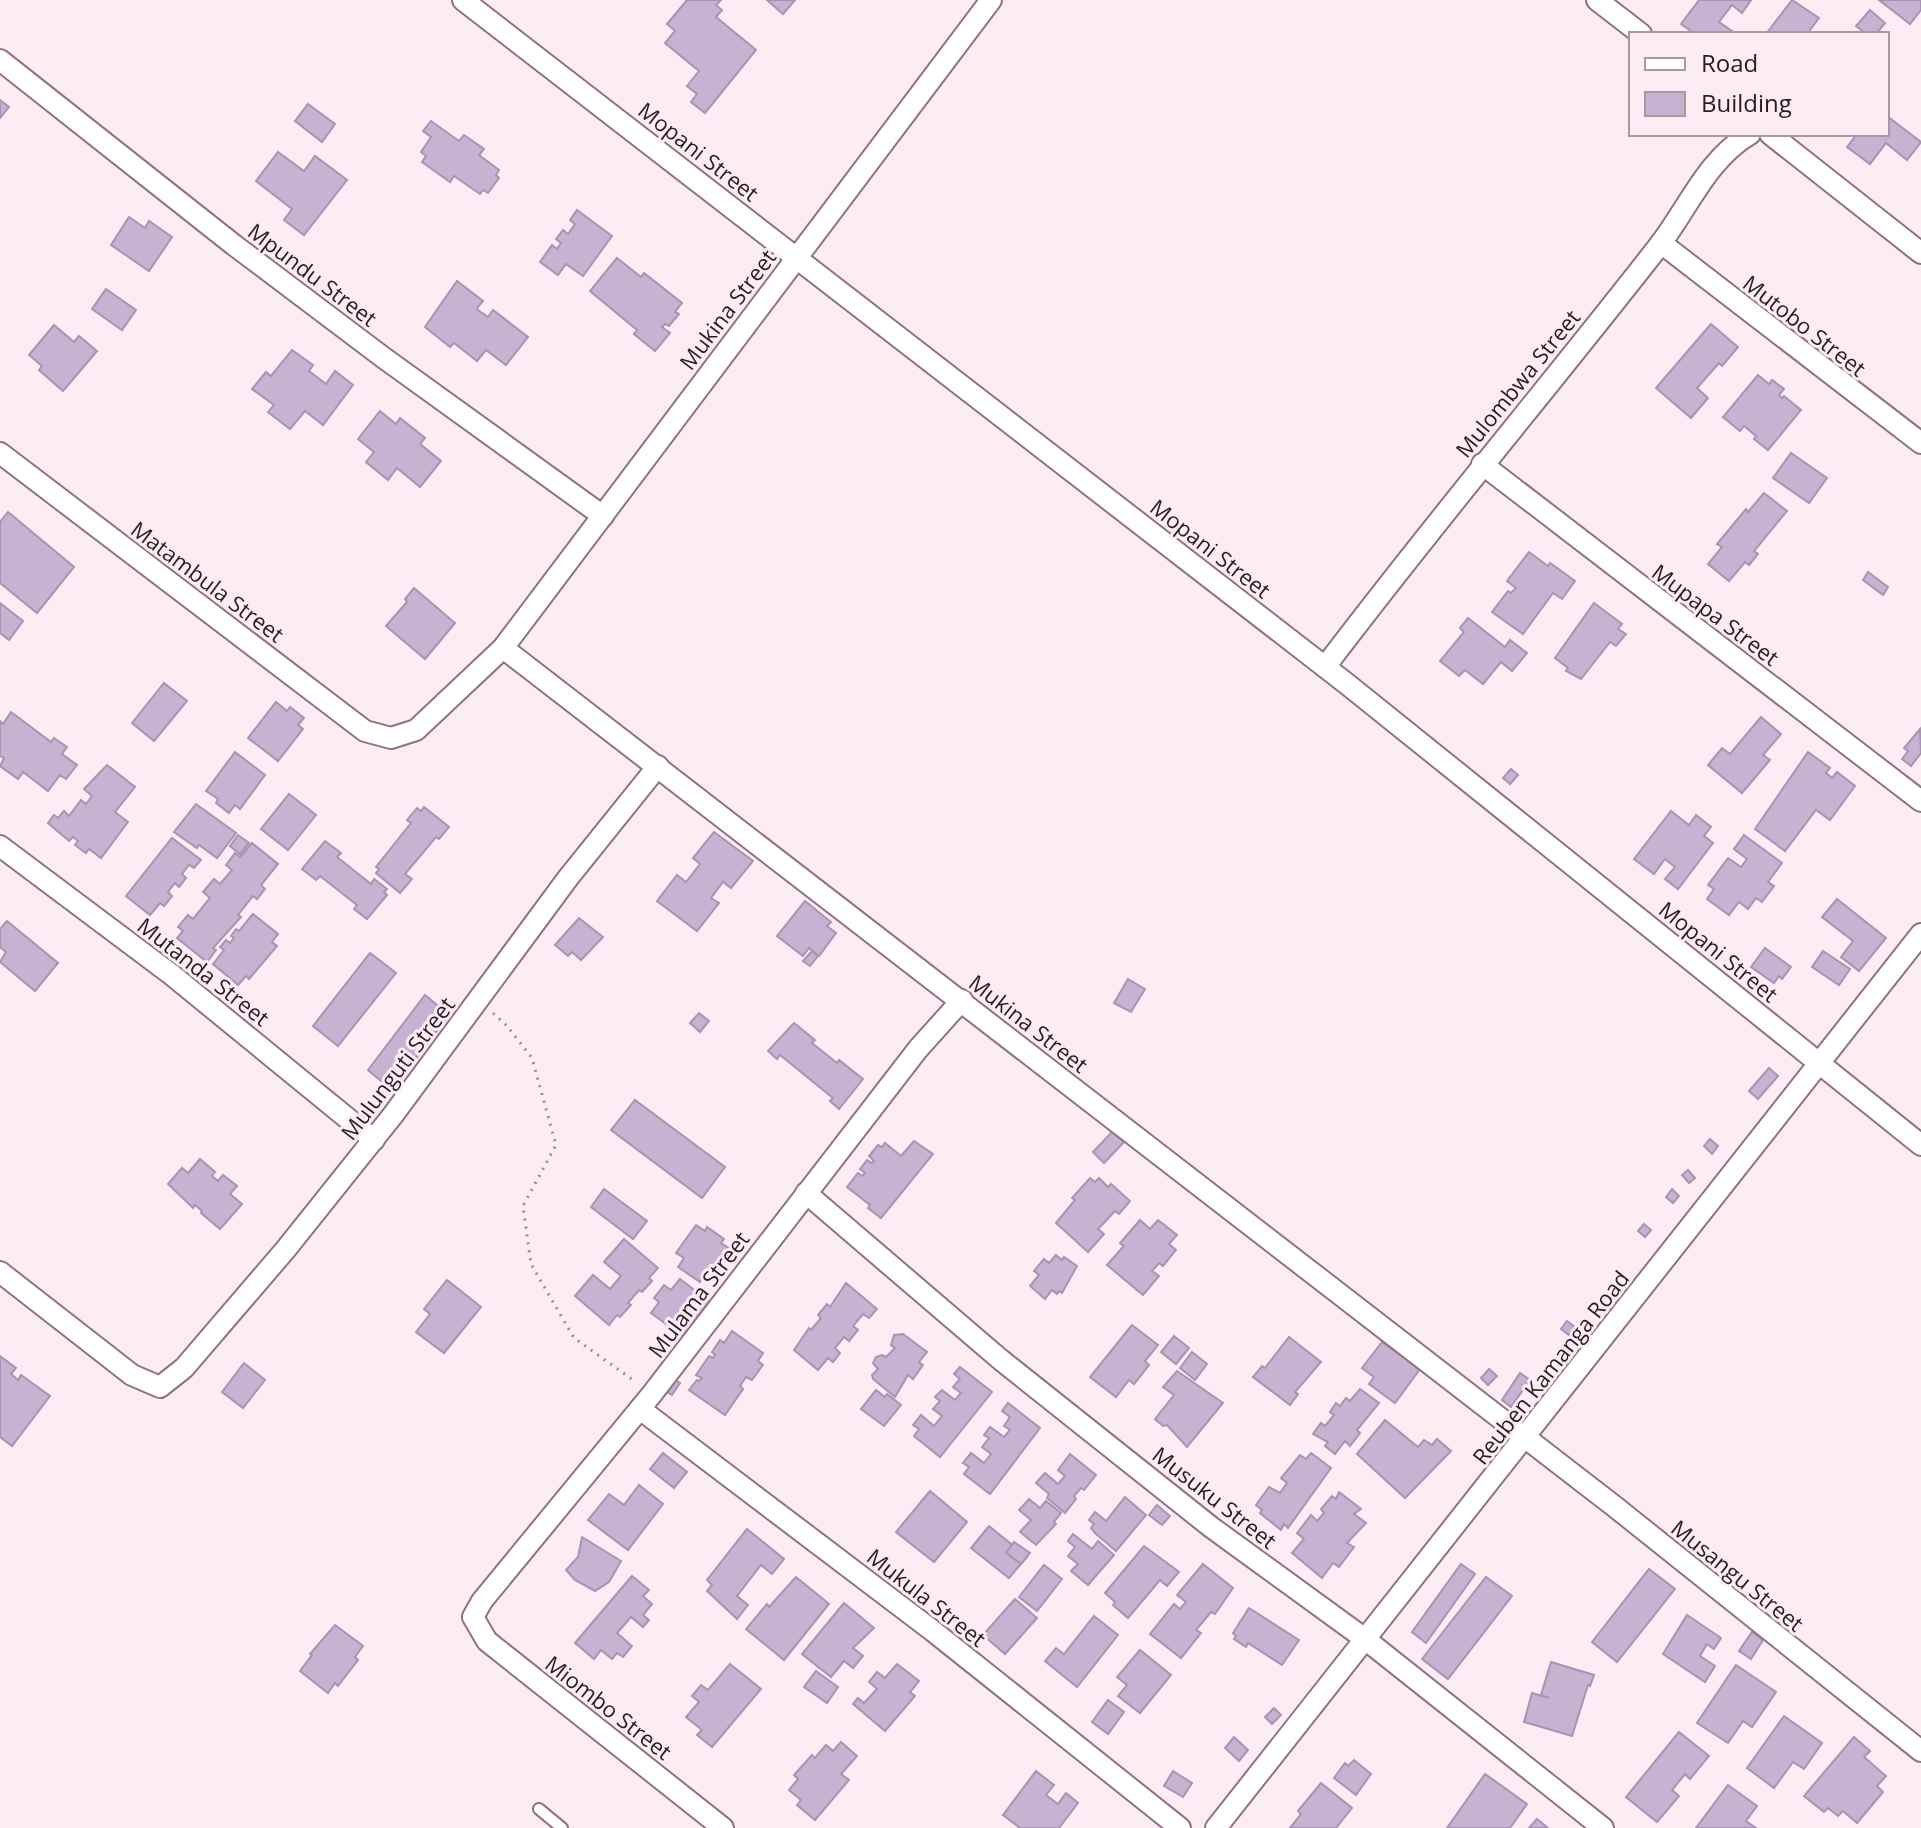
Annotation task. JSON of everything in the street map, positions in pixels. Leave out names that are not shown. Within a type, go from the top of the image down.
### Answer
[{"type":"street","name":"Mopani Street","points":[[463,0],[1325,667],[1921,1145]]},
{"type":"street","name":"Mukina Street","points":[[391,738],[416,730],[503,648],[991,0]]},
{"type":"street","points":[[1597,0],[1638,32]]},
{"type":"street","name":"Mpundu Street","points":[[0,60],[384,358],[603,516]]},
{"type":"street","name":"Mulombwa Street","points":[[1325,667],[1482,464],[1661,243],[1707,174],[1747,136]]},
{"type":"street","points":[[1773,136],[1921,253]]},
{"type":"street","name":"Mutobo Street","points":[[1661,243],[1921,443]]},
{"type":"street","name":"Matambula Street","points":[[0,453],[365,731],[391,738]]},
{"type":"street","name":"Mupapa Street","points":[[1482,464],[1921,801]]},
{"type":"street","name":"Mukina Street","points":[[503,648],[1525,1438]]},
{"type":"street","name":"Mulunguti Street","points":[[0,1272],[132,1375],[160,1387],[184,1368],[374,1140],[568,878],[658,766]]},
{"type":"street","name":"Mutanda Street","points":[[0,846],[172,975],[374,1140]]},
{"type":"street","name":"Reuben Kamanga Road","points":[[1216,1828],[1921,934]]},
{"type":"street","name":"Mulama Street","points":[[473,1617],[482,1601],[646,1402],[918,1049],[962,1000]]},
{"type":"street","name":"Musuku Street","points":[[806,1193],[1013,1370],[1211,1527],[1365,1639],[1603,1828]]},
{"type":"street","name":"Mukula Street","points":[[646,1402],[1180,1828]]},
{"type":"street","name":"Musangu Street","points":[[1525,1438],[1921,1751]]},
{"type":"street","name":"Miombo Street","points":[[473,1617],[487,1641],[723,1828]]},
{"type":"lane","points":[[539,1809],[562,1828]]},
{"type":"path","points":[[478,1000],[507,1026],[532,1058],[556,1145],[523,1206],[531,1264],[574,1338],[646,1402]]},
{"type":"building","points":[[687,0],[721,0],[716,5],[722,10],[716,17],[756,50],[705,113],[691,102],[697,94],[687,86],[699,71],[665,43],[675,31],[667,24]]},
{"type":"building","points":[[767,0],[795,0],[783,14]]},
{"type":"building","points":[[1699,0],[1751,0],[1742,13],[1732,5],[1719,22],[1731,32],[1692,32],[1681,24]]},
{"type":"building","points":[[1792,0],[1819,18],[1808,32],[1768,32]]},
{"type":"building","points":[[1879,0],[1921,0],[1921,10],[1910,24]]},
{"type":"building","points":[[1870,10],[1885,23],[1878,32],[1864,32],[1856,26]]},
{"type":"building","points":[[0,100],[9,107],[0,118]]},
{"type":"building","points":[[308,104],[335,124],[322,142],[295,121]]},
{"type":"building","points":[[1889,118],[1921,142],[1907,160],[1886,143],[1870,164],[1847,147],[1855,136],[1889,136]]},
{"type":"building","points":[[431,121],[459,141],[464,135],[484,149],[479,155],[499,170],[496,175],[499,178],[488,193],[483,190],[480,194],[454,176],[450,182],[422,162],[426,156],[421,152],[431,137],[423,131]]},
{"type":"building","points":[[278,152],[304,171],[315,156],[347,180],[304,235],[284,220],[292,209],[256,181]]},
{"type":"building","points":[[577,210],[612,236],[583,276],[566,264],[558,275],[540,262],[552,245],[557,249],[561,243],[556,239],[563,230],[568,234],[575,224],[570,220]]},
{"type":"building","points":[[129,217],[145,228],[149,221],[172,237],[149,271],[111,245]]},
{"type":"building","points":[[617,258],[641,277],[644,273],[682,303],[675,312],[679,314],[669,326],[665,324],[662,327],[670,333],[655,351],[634,334],[637,330],[590,291]]},
{"type":"building","points":[[457,281],[483,301],[478,310],[488,317],[493,310],[528,337],[506,365],[486,350],[477,361],[454,343],[450,347],[425,327]]},
{"type":"building","points":[[106,289],[136,310],[122,330],[92,309]]},
{"type":"building","points":[[1711,324],[1738,347],[1697,388],[1708,398],[1691,418],[1656,388]]},
{"type":"building","points":[[54,325],[74,342],[79,336],[97,351],[63,391],[39,370],[42,366],[29,355]]},
{"type":"building","points":[[292,350],[313,365],[309,371],[326,384],[335,371],[353,385],[323,425],[305,411],[290,429],[268,412],[274,405],[252,389],[266,372],[271,376]]},
{"type":"building","points":[[1758,375],[1769,384],[1772,380],[1784,389],[1779,395],[1801,410],[1768,450],[1744,426],[1740,431],[1723,417]]},
{"type":"building","points":[[380,411],[396,424],[400,418],[425,438],[420,444],[441,461],[420,487],[397,468],[388,480],[366,462],[374,452],[358,439]]},
{"type":"building","points":[[1791,453],[1827,478],[1809,503],[1773,478]]},
{"type":"building","points":[[1764,493],[1787,511],[1754,551],[1758,554],[1749,565],[1745,562],[1729,581],[1708,564],[1722,547],[1717,544]]},
{"type":"building","points":[[8,512],[74,567],[37,613],[0,583],[0,522]]},
{"type":"building","points":[[1529,552],[1575,581],[1562,599],[1553,593],[1523,634],[1492,612],[1508,591],[1511,593],[1516,588],[1507,581]]},
{"type":"building","points":[[1868,572],[1888,587],[1883,595],[1863,580]]},
{"type":"building","points":[[414,588],[455,623],[425,659],[386,626],[407,602],[405,599]]},
{"type":"building","points":[[0,603],[23,621],[9,640],[0,633]]},
{"type":"building","points":[[1594,603],[1622,624],[1618,629],[1626,634],[1616,646],[1610,642],[1581,679],[1566,671],[1568,668],[1555,658]]},
{"type":"building","points":[[1468,618],[1505,647],[1510,640],[1527,653],[1512,671],[1501,662],[1483,684],[1465,670],[1459,676],[1440,661],[1464,632],[1460,628]]},
{"type":"building","points":[[164,683],[187,701],[154,741],[132,723]]},
{"type":"building","points":[[276,702],[287,711],[290,707],[304,718],[298,725],[303,729],[278,761],[248,738]]},
{"type":"building","points":[[11,712],[51,742],[54,738],[67,747],[62,754],[77,765],[66,779],[60,775],[48,791],[23,772],[18,779],[0,766],[4,758],[0,756],[0,721],[3,724]]},
{"type":"building","points":[[1761,717],[1781,734],[1763,755],[1770,760],[1742,793],[1708,765],[1722,748],[1730,754]]},
{"type":"building","points":[[1920,729],[1921,753],[1911,766],[1902,759],[1908,751],[1904,748]]},
{"type":"building","points":[[235,752],[265,775],[240,809],[235,805],[229,813],[216,803],[218,799],[206,791]]},
{"type":"building","points":[[1808,752],[1830,768],[1826,773],[1832,778],[1837,772],[1855,786],[1830,820],[1816,810],[1785,851],[1755,829]]},
{"type":"building","points":[[107,765],[135,787],[115,812],[128,822],[101,858],[89,849],[86,853],[75,845],[78,841],[73,837],[69,841],[48,823],[54,815],[58,818],[64,811],[69,816],[81,800],[86,804],[92,796],[84,789]]},
{"type":"building","points":[[1511,769],[1518,775],[1510,784],[1503,778]]},
{"type":"building","points":[[289,794],[316,815],[288,850],[261,829]]},
{"type":"building","points":[[196,804],[236,833],[217,858],[174,832]]},
{"type":"building","points":[[424,807],[449,827],[439,839],[436,837],[405,874],[412,879],[400,893],[376,873],[379,869],[376,867],[411,823],[407,820],[417,808],[421,811]]},
{"type":"building","points":[[1671,811],[1689,825],[1696,815],[1711,827],[1704,836],[1713,843],[1678,889],[1665,879],[1675,867],[1665,859],[1654,874],[1634,859]]},
{"type":"building","points":[[714,832],[753,861],[731,888],[723,882],[711,898],[719,903],[697,931],[657,901],[677,875],[686,882],[700,864],[693,858]]},
{"type":"building","points":[[238,835],[249,843],[240,854],[230,846]]},
{"type":"building","points":[[1744,835],[1782,863],[1768,882],[1774,886],[1762,902],[1756,898],[1748,909],[1739,902],[1729,915],[1707,899],[1714,889],[1708,885],[1728,858],[1741,867],[1747,859],[1734,849]]},
{"type":"building","points":[[172,838],[201,860],[194,868],[189,865],[182,874],[186,878],[179,887],[175,883],[168,892],[172,896],[164,906],[160,903],[150,915],[126,896]]},
{"type":"building","points":[[325,841],[341,853],[337,857],[371,884],[374,879],[387,889],[384,892],[387,895],[367,919],[354,909],[357,905],[320,876],[316,880],[302,869]]},
{"type":"building","points":[[252,843],[278,864],[261,885],[265,889],[257,899],[253,896],[238,915],[241,917],[213,948],[216,950],[207,962],[177,938],[183,931],[178,927],[188,915],[193,919],[210,898],[203,892],[214,879],[220,884],[232,870],[226,865],[235,853],[240,857]]},
{"type":"building","points":[[1837,899],[1886,938],[1859,971],[1841,957],[1853,941],[1822,917]]},
{"type":"building","points":[[805,901],[831,922],[827,926],[836,933],[819,956],[809,948],[803,956],[777,936]]},
{"type":"building","points":[[253,914],[278,934],[272,942],[277,946],[249,979],[246,976],[238,985],[213,964],[224,950],[220,947],[226,940],[230,943],[236,929],[239,931]]},
{"type":"building","points":[[579,918],[603,937],[581,960],[572,952],[568,956],[555,945]]},
{"type":"building","points":[[7,921],[58,963],[35,991],[0,962],[6,952],[0,947],[0,929]]},
{"type":"building","points":[[1765,948],[1791,967],[1782,979],[1779,976],[1774,983],[1751,967]]},
{"type":"building","points":[[812,951],[818,956],[810,966],[803,961]]},
{"type":"building","points":[[1823,951],[1850,969],[1839,985],[1812,967]]},
{"type":"building","points":[[370,953],[396,973],[338,1046],[313,1026]]},
{"type":"building","points":[[1128,979],[1145,989],[1131,1012],[1114,1003]]},
{"type":"building","points":[[425,995],[449,1015],[392,1090],[368,1070]]},
{"type":"building","points":[[699,1013],[709,1021],[700,1032],[690,1023]]},
{"type":"building","points":[[794,1023],[815,1040],[812,1043],[863,1079],[839,1109],[830,1101],[833,1098],[780,1055],[777,1059],[768,1051]]},
{"type":"building","points":[[1769,1068],[1778,1076],[1758,1099],[1749,1091]]},
{"type":"building","points":[[635,1100],[725,1167],[702,1198],[611,1130]]},
{"type":"building","points":[[1112,1132],[1124,1142],[1104,1163],[1093,1152]]},
{"type":"building","points":[[1710,1139],[1718,1146],[1712,1154],[1704,1146]]},
{"type":"building","points":[[914,1141],[933,1154],[881,1218],[847,1187],[858,1173],[862,1176],[865,1173],[860,1169],[867,1160],[874,1161],[869,1156],[878,1145],[882,1147],[885,1143],[901,1156]]},
{"type":"building","points":[[200,1159],[215,1172],[212,1176],[218,1181],[223,1175],[237,1186],[230,1194],[242,1204],[220,1229],[168,1184],[182,1168],[188,1173]]},
{"type":"building","points":[[1688,1170],[1695,1178],[1689,1183],[1682,1175]]},
{"type":"building","points":[[1090,1178],[1095,1182],[1099,1178],[1108,1187],[1111,1184],[1130,1201],[1119,1214],[1115,1211],[1098,1229],[1104,1234],[1088,1252],[1056,1223]]},
{"type":"building","points":[[604,1189],[647,1221],[633,1239],[591,1207]]},
{"type":"building","points":[[1672,1189],[1679,1196],[1673,1203],[1666,1197]]},
{"type":"building","points":[[1140,1220],[1150,1229],[1158,1220],[1177,1235],[1169,1244],[1176,1250],[1163,1266],[1159,1263],[1152,1271],[1159,1276],[1143,1295],[1107,1265],[1124,1246],[1120,1243]]},
{"type":"building","points":[[1644,1224],[1651,1230],[1645,1237],[1638,1231]]},
{"type":"building","points":[[696,1225],[705,1231],[707,1227],[724,1239],[721,1243],[732,1250],[711,1280],[704,1275],[700,1282],[678,1267],[684,1258],[676,1253]]},
{"type":"building","points":[[624,1239],[658,1268],[649,1278],[652,1281],[642,1292],[639,1290],[628,1303],[631,1305],[609,1325],[575,1296],[593,1275],[610,1289],[621,1276],[604,1262]]},
{"type":"building","points":[[1056,1255],[1077,1266],[1062,1293],[1052,1290],[1045,1299],[1030,1286],[1039,1275],[1034,1271],[1044,1259],[1049,1263]]},
{"type":"building","points":[[680,1279],[710,1302],[684,1337],[651,1313],[659,1302],[654,1298],[664,1285],[671,1290]]},
{"type":"building","points":[[447,1280],[481,1307],[444,1353],[416,1332],[430,1314],[424,1309]]},
{"type":"building","points":[[846,1283],[877,1309],[869,1318],[863,1314],[853,1326],[858,1330],[849,1341],[844,1337],[835,1348],[840,1353],[833,1362],[828,1358],[818,1370],[794,1350],[809,1328],[811,1330],[821,1318],[818,1315],[827,1304],[830,1307]]},
{"type":"building","points":[[1567,1321],[1575,1327],[1569,1335],[1561,1329]]},
{"type":"building","points":[[1132,1325],[1158,1345],[1145,1361],[1149,1365],[1134,1384],[1129,1380],[1116,1397],[1090,1377]]},
{"type":"building","points":[[732,1331],[763,1353],[758,1361],[763,1365],[752,1380],[746,1377],[740,1386],[743,1389],[725,1415],[689,1390],[702,1378],[696,1375],[709,1356],[713,1358],[715,1355],[712,1352],[720,1340],[724,1343]]},
{"type":"building","points":[[903,1334],[927,1352],[919,1362],[923,1365],[913,1379],[908,1375],[895,1397],[873,1379],[872,1375],[878,1369],[873,1363],[876,1357],[886,1357],[895,1348],[891,1345],[894,1335]]},
{"type":"building","points":[[1174,1336],[1189,1348],[1176,1364],[1161,1352]]},
{"type":"building","points":[[1289,1337],[1321,1362],[1295,1392],[1298,1394],[1290,1405],[1253,1377],[1262,1366],[1265,1368]]},
{"type":"building","points":[[1382,1342],[1420,1369],[1395,1403],[1369,1384],[1374,1377],[1362,1368]]},
{"type":"building","points":[[1192,1352],[1207,1364],[1195,1380],[1180,1368]]},
{"type":"building","points":[[0,1356],[16,1368],[11,1374],[18,1380],[21,1375],[50,1396],[12,1446],[0,1437]]},
{"type":"building","points":[[244,1363],[265,1380],[243,1408],[222,1392]]},
{"type":"building","points":[[960,1367],[992,1392],[940,1457],[914,1436],[919,1429],[913,1425],[921,1415],[934,1426],[942,1416],[933,1409],[940,1401],[935,1397],[942,1390],[955,1400],[961,1393],[953,1387],[960,1379],[954,1374]]},
{"type":"building","points":[[1489,1369],[1497,1376],[1488,1385],[1481,1378]]},
{"type":"building","points":[[1177,1371],[1223,1403],[1187,1447],[1167,1425],[1163,1426],[1155,1419],[1174,1395],[1163,1387]]},
{"type":"building","points":[[1520,1373],[1530,1380],[1511,1407],[1502,1400]]},
{"type":"building","points":[[674,1379],[680,1383],[672,1395],[665,1391]]},
{"type":"building","points":[[1360,1389],[1379,1403],[1357,1430],[1360,1433],[1350,1446],[1345,1441],[1335,1454],[1325,1446],[1328,1442],[1313,1434],[1321,1423],[1325,1426],[1334,1415],[1330,1412],[1336,1403],[1340,1406],[1346,1398],[1350,1401]]},
{"type":"building","points":[[876,1390],[901,1405],[884,1426],[861,1409]]},
{"type":"building","points":[[1008,1403],[1040,1428],[990,1494],[964,1474],[969,1467],[963,1463],[971,1453],[984,1463],[991,1454],[982,1447],[989,1438],[984,1435],[990,1427],[1004,1437],[1010,1430],[1004,1426],[1010,1417],[1002,1411]]},
{"type":"building","points":[[1385,1420],[1418,1447],[1424,1440],[1432,1445],[1437,1439],[1451,1451],[1405,1498],[1357,1454]]},
{"type":"building","points":[[663,1453],[687,1472],[674,1488],[650,1469]]},
{"type":"building","points":[[1311,1453],[1331,1468],[1288,1528],[1284,1524],[1281,1530],[1260,1513],[1262,1510],[1256,1505],[1269,1487],[1280,1493],[1287,1483],[1281,1478],[1300,1455],[1306,1459]]},
{"type":"building","points":[[1070,1454],[1096,1475],[1084,1490],[1081,1488],[1074,1496],[1076,1499],[1065,1513],[1047,1498],[1049,1494],[1036,1483],[1045,1473],[1058,1484],[1065,1476],[1058,1470]]},
{"type":"building","points":[[639,1485],[663,1504],[628,1550],[588,1520],[609,1494],[624,1505]]},
{"type":"building","points":[[930,1491],[967,1522],[934,1562],[896,1532]]},
{"type":"building","points":[[1339,1492],[1361,1509],[1354,1514],[1366,1523],[1347,1543],[1354,1547],[1339,1567],[1333,1563],[1322,1578],[1292,1553],[1304,1539],[1297,1533],[1311,1515],[1317,1521],[1324,1513],[1321,1509],[1332,1496],[1336,1499]]},
{"type":"building","points":[[1125,1497],[1146,1515],[1116,1551],[1095,1533],[1091,1528],[1094,1524],[1089,1520],[1095,1512],[1106,1521]]},
{"type":"building","points":[[1029,1499],[1040,1508],[1046,1501],[1061,1513],[1054,1522],[1056,1524],[1036,1545],[1020,1532],[1031,1520],[1019,1510]]},
{"type":"building","points":[[1157,1505],[1170,1516],[1162,1525],[1149,1515]]},
{"type":"building","points":[[989,1526],[1027,1557],[1009,1578],[971,1548]]},
{"type":"building","points":[[747,1529],[784,1559],[772,1574],[761,1565],[737,1596],[748,1605],[737,1619],[707,1591],[712,1585],[707,1580]]},
{"type":"building","points":[[1073,1534],[1092,1549],[1098,1541],[1114,1555],[1088,1585],[1071,1571],[1078,1564],[1068,1556],[1075,1547],[1068,1541]]},
{"type":"building","points":[[582,1537],[621,1561],[609,1582],[595,1591],[575,1580],[566,1570],[578,1557]]},
{"type":"building","points":[[1014,1542],[1030,1553],[1021,1564],[1006,1553]]},
{"type":"building","points":[[1144,1546],[1179,1572],[1167,1586],[1160,1580],[1128,1618],[1105,1593]]},
{"type":"building","points":[[1203,1564],[1233,1588],[1215,1614],[1211,1612],[1196,1630],[1201,1633],[1181,1658],[1150,1634],[1174,1604],[1180,1609],[1186,1602],[1177,1595]]},
{"type":"building","points":[[1461,1564],[1475,1574],[1426,1643],[1412,1632]]},
{"type":"building","points":[[1044,1565],[1062,1579],[1037,1611],[1019,1597]]},
{"type":"building","points":[[1649,1569],[1675,1589],[1617,1662],[1592,1642]]},
{"type":"building","points":[[632,1576],[649,1590],[643,1596],[652,1604],[643,1615],[649,1620],[643,1627],[631,1617],[617,1633],[632,1646],[623,1657],[617,1653],[612,1659],[601,1650],[594,1659],[575,1643]]},
{"type":"building","points":[[796,1577],[829,1604],[784,1660],[746,1629]]},
{"type":"building","points":[[1486,1577],[1512,1596],[1448,1679],[1422,1659]]},
{"type":"building","points":[[1015,1599],[1037,1618],[1005,1654],[983,1635]]},
{"type":"building","points":[[844,1603],[874,1628],[853,1648],[863,1656],[853,1668],[844,1661],[831,1677],[802,1654]]},
{"type":"building","points":[[1249,1608],[1299,1640],[1282,1665],[1248,1643],[1246,1647],[1234,1639],[1236,1636],[1233,1633]]},
{"type":"building","points":[[1687,1615],[1721,1638],[1714,1649],[1707,1644],[1700,1656],[1715,1666],[1705,1682],[1663,1654]]},
{"type":"building","points":[[1094,1616],[1118,1635],[1077,1687],[1045,1661],[1056,1648],[1064,1654]]},
{"type":"building","points":[[335,1625],[363,1646],[355,1657],[358,1660],[338,1686],[335,1683],[328,1693],[300,1671]]},
{"type":"building","points":[[1752,1632],[1763,1640],[1751,1659],[1739,1651]]},
{"type":"building","points":[[1140,1650],[1171,1675],[1140,1713],[1118,1696],[1127,1685],[1117,1677]]},
{"type":"building","points":[[1551,1662],[1594,1675],[1572,1736],[1524,1722],[1532,1693],[1549,1698],[1541,1695]]},
{"type":"building","points":[[730,1664],[761,1689],[712,1747],[697,1735],[702,1730],[686,1717],[699,1702],[692,1696],[701,1685],[708,1690]]},
{"type":"building","points":[[897,1664],[919,1681],[910,1692],[915,1696],[885,1731],[853,1704],[858,1698],[864,1703],[877,1689],[869,1682],[877,1672],[885,1678]]},
{"type":"building","points":[[1736,1665],[1776,1692],[1752,1727],[1743,1721],[1728,1743],[1697,1723]]},
{"type":"building","points":[[816,1671],[838,1687],[827,1703],[804,1687]]},
{"type":"building","points":[[1108,1700],[1124,1712],[1108,1734],[1092,1722]]},
{"type":"building","points":[[1274,1708],[1281,1715],[1272,1724],[1265,1717]]},
{"type":"building","points":[[1784,1716],[1822,1743],[1804,1769],[1793,1762],[1774,1788],[1747,1768]]},
{"type":"building","points":[[1679,1732],[1709,1756],[1690,1779],[1685,1774],[1672,1790],[1679,1796],[1657,1822],[1626,1797]]},
{"type":"building","points":[[1234,1737],[1248,1750],[1239,1761],[1225,1748]]},
{"type":"building","points":[[1854,1737],[1870,1751],[1864,1757],[1886,1776],[1877,1786],[1883,1792],[1857,1823],[1843,1811],[1838,1816],[1828,1808],[1824,1812],[1804,1796]]},
{"type":"building","points":[[841,1742],[857,1756],[841,1774],[849,1780],[815,1820],[797,1805],[801,1800],[789,1790],[798,1779],[794,1775],[826,1745],[833,1751]]},
{"type":"building","points":[[1354,1760],[1371,1774],[1356,1795],[1334,1778],[1345,1763],[1348,1766]]},
{"type":"building","points":[[1036,1771],[1054,1785],[1046,1795],[1058,1804],[1066,1793],[1078,1803],[1059,1828],[1020,1828],[1003,1815]]},
{"type":"building","points":[[1173,1771],[1192,1783],[1183,1797],[1164,1786]]},
{"type":"building","points":[[1485,1774],[1527,1804],[1510,1828],[1447,1828]]},
{"type":"building","points":[[1321,1783],[1352,1808],[1336,1828],[1290,1828],[1301,1814],[1298,1811]]},
{"type":"building","points":[[1728,1785],[1757,1806],[1746,1821],[1756,1828],[1696,1828]]},
{"type":"building","points":[[1537,1819],[1548,1828],[1529,1828]]}]
